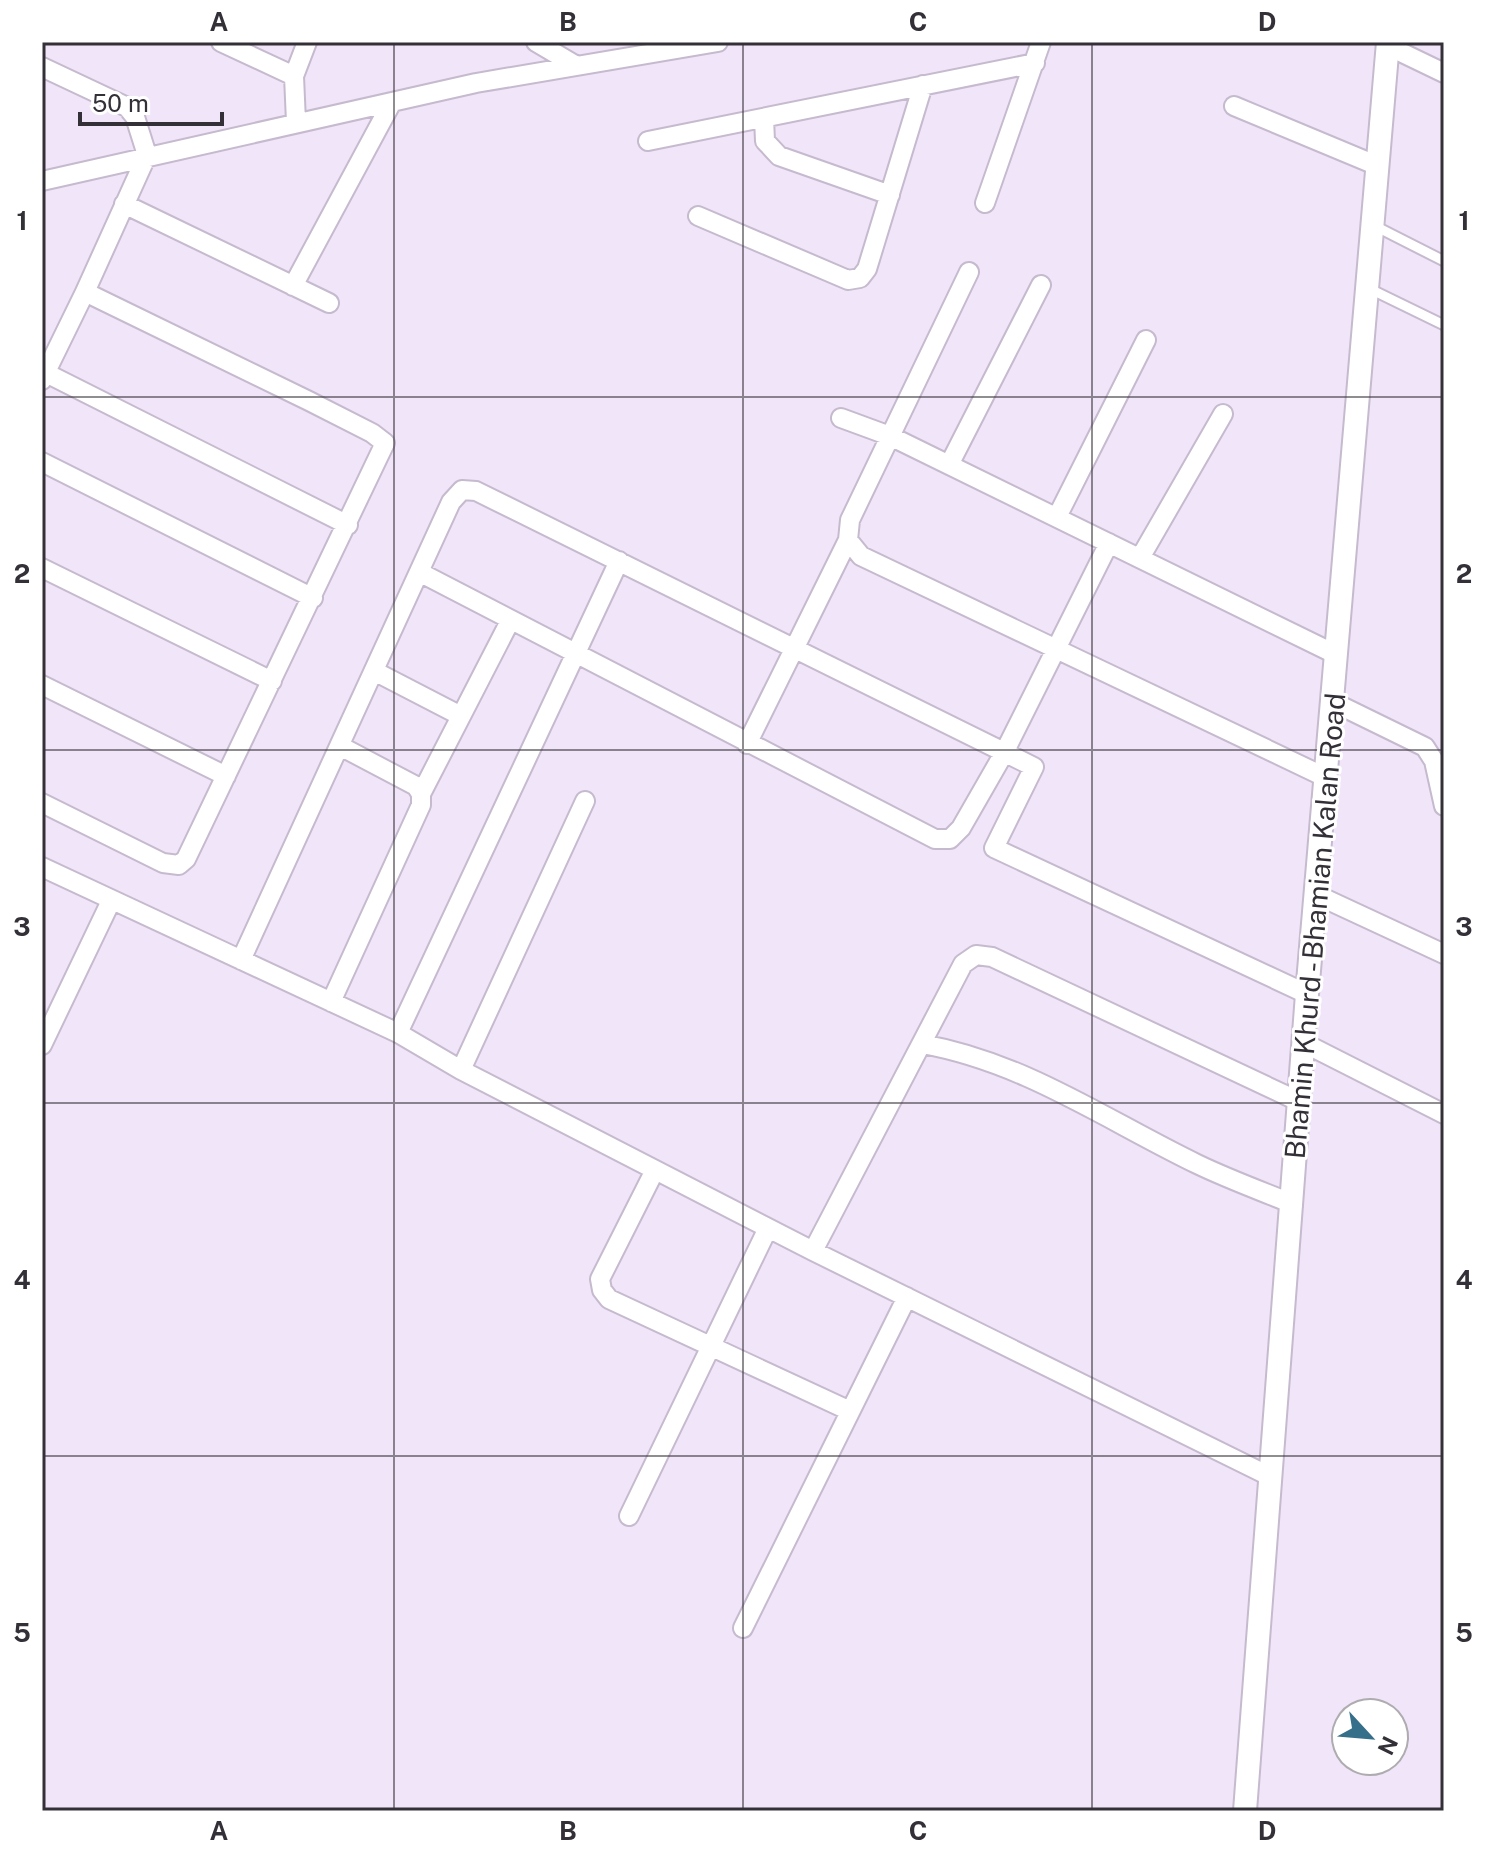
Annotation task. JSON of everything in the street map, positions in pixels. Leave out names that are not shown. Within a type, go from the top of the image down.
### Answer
[{"type":"street","points":[[221,42],[294,76]]},
{"type":"street","points":[[296,122],[294,76],[307,42]]},
{"type":"street","points":[[536,42],[575,65]]},
{"type":"street","points":[[42,181],[392,102],[575,65],[718,42]]},
{"type":"street","points":[[985,203],[1041,42]]},
{"type":"street","points":[[1388,44],[1444,73]]},
{"type":"street","name":"Bhamin Khurd - Bhamian Kalan Road","points":[[1245,1811],[1293,1204],[1298,1101],[1388,44]]},
{"type":"street","points":[[648,141],[1035,63]]},
{"type":"street","points":[[42,67],[127,107],[135,117],[147,155],[85,292],[43,375],[348,525]]},
{"type":"street","points":[[698,216],[848,280],[860,278],[867,269],[923,85]]},
{"type":"street","points":[[293,286],[392,102]]},
{"type":"street","points":[[1234,106],[1378,166]]},
{"type":"street","points":[[764,118],[765,141],[779,156],[890,195]]},
{"type":"street","points":[[124,204],[329,303]]},
{"type":"street","points":[[747,744],[848,540],[850,520],[969,272]]},
{"type":"street","points":[[949,465],[1041,285]]},
{"type":"street","points":[[42,803],[172,866],[186,859],[384,452],[381,438],[85,292]]},
{"type":"street","points":[[1057,517],[1146,340]]},
{"type":"street","points":[[1140,558],[1223,414]]},
{"type":"street","points":[[841,418],[890,436],[1337,655]]},
{"type":"street","points":[[42,462],[313,598]]},
{"type":"street","points":[[241,960],[451,502],[462,490],[476,491],[1034,767],[994,848],[1307,994]]},
{"type":"street","points":[[848,540],[861,556],[1327,778]]},
{"type":"street","points":[[419,572],[935,839],[950,839],[961,828],[1004,753],[1109,543]]},
{"type":"street","points":[[398,1033],[619,561]]},
{"type":"street","points":[[42,568],[272,681]]},
{"type":"street","points":[[331,1002],[421,805],[421,794],[510,621]]},
{"type":"street","points":[[374,671],[461,716]]},
{"type":"street","points":[[42,685],[226,776]]},
{"type":"street","points":[[1333,702],[1425,747],[1434,761],[1444,806]]},
{"type":"street","points":[[340,746],[416,786],[421,794]]},
{"type":"street","points":[[461,1070],[585,801]]},
{"type":"street","points":[[42,867],[398,1033],[461,1070],[813,1251],[1271,1477]]},
{"type":"street","points":[[1317,895],[1444,954]]},
{"type":"street","points":[[42,1045],[111,901]]},
{"type":"street","points":[[813,1251],[963,964],[976,955],[992,957],[1298,1101]]},
{"type":"street","points":[[1304,1043],[1444,1114]]},
{"type":"street","points":[[922,1044],[958,1050],[1009,1067],[1196,1164],[1293,1204]]},
{"type":"street","points":[[655,1170],[600,1279],[602,1290],[609,1299],[710,1349],[850,1411]]},
{"type":"street","points":[[629,1516],[768,1228]]},
{"type":"street","points":[[743,1628],[907,1297]]},
{"type":"lane","points":[[1373,225],[1444,261]]},
{"type":"lane","points":[[1368,288],[1444,325]]}]
